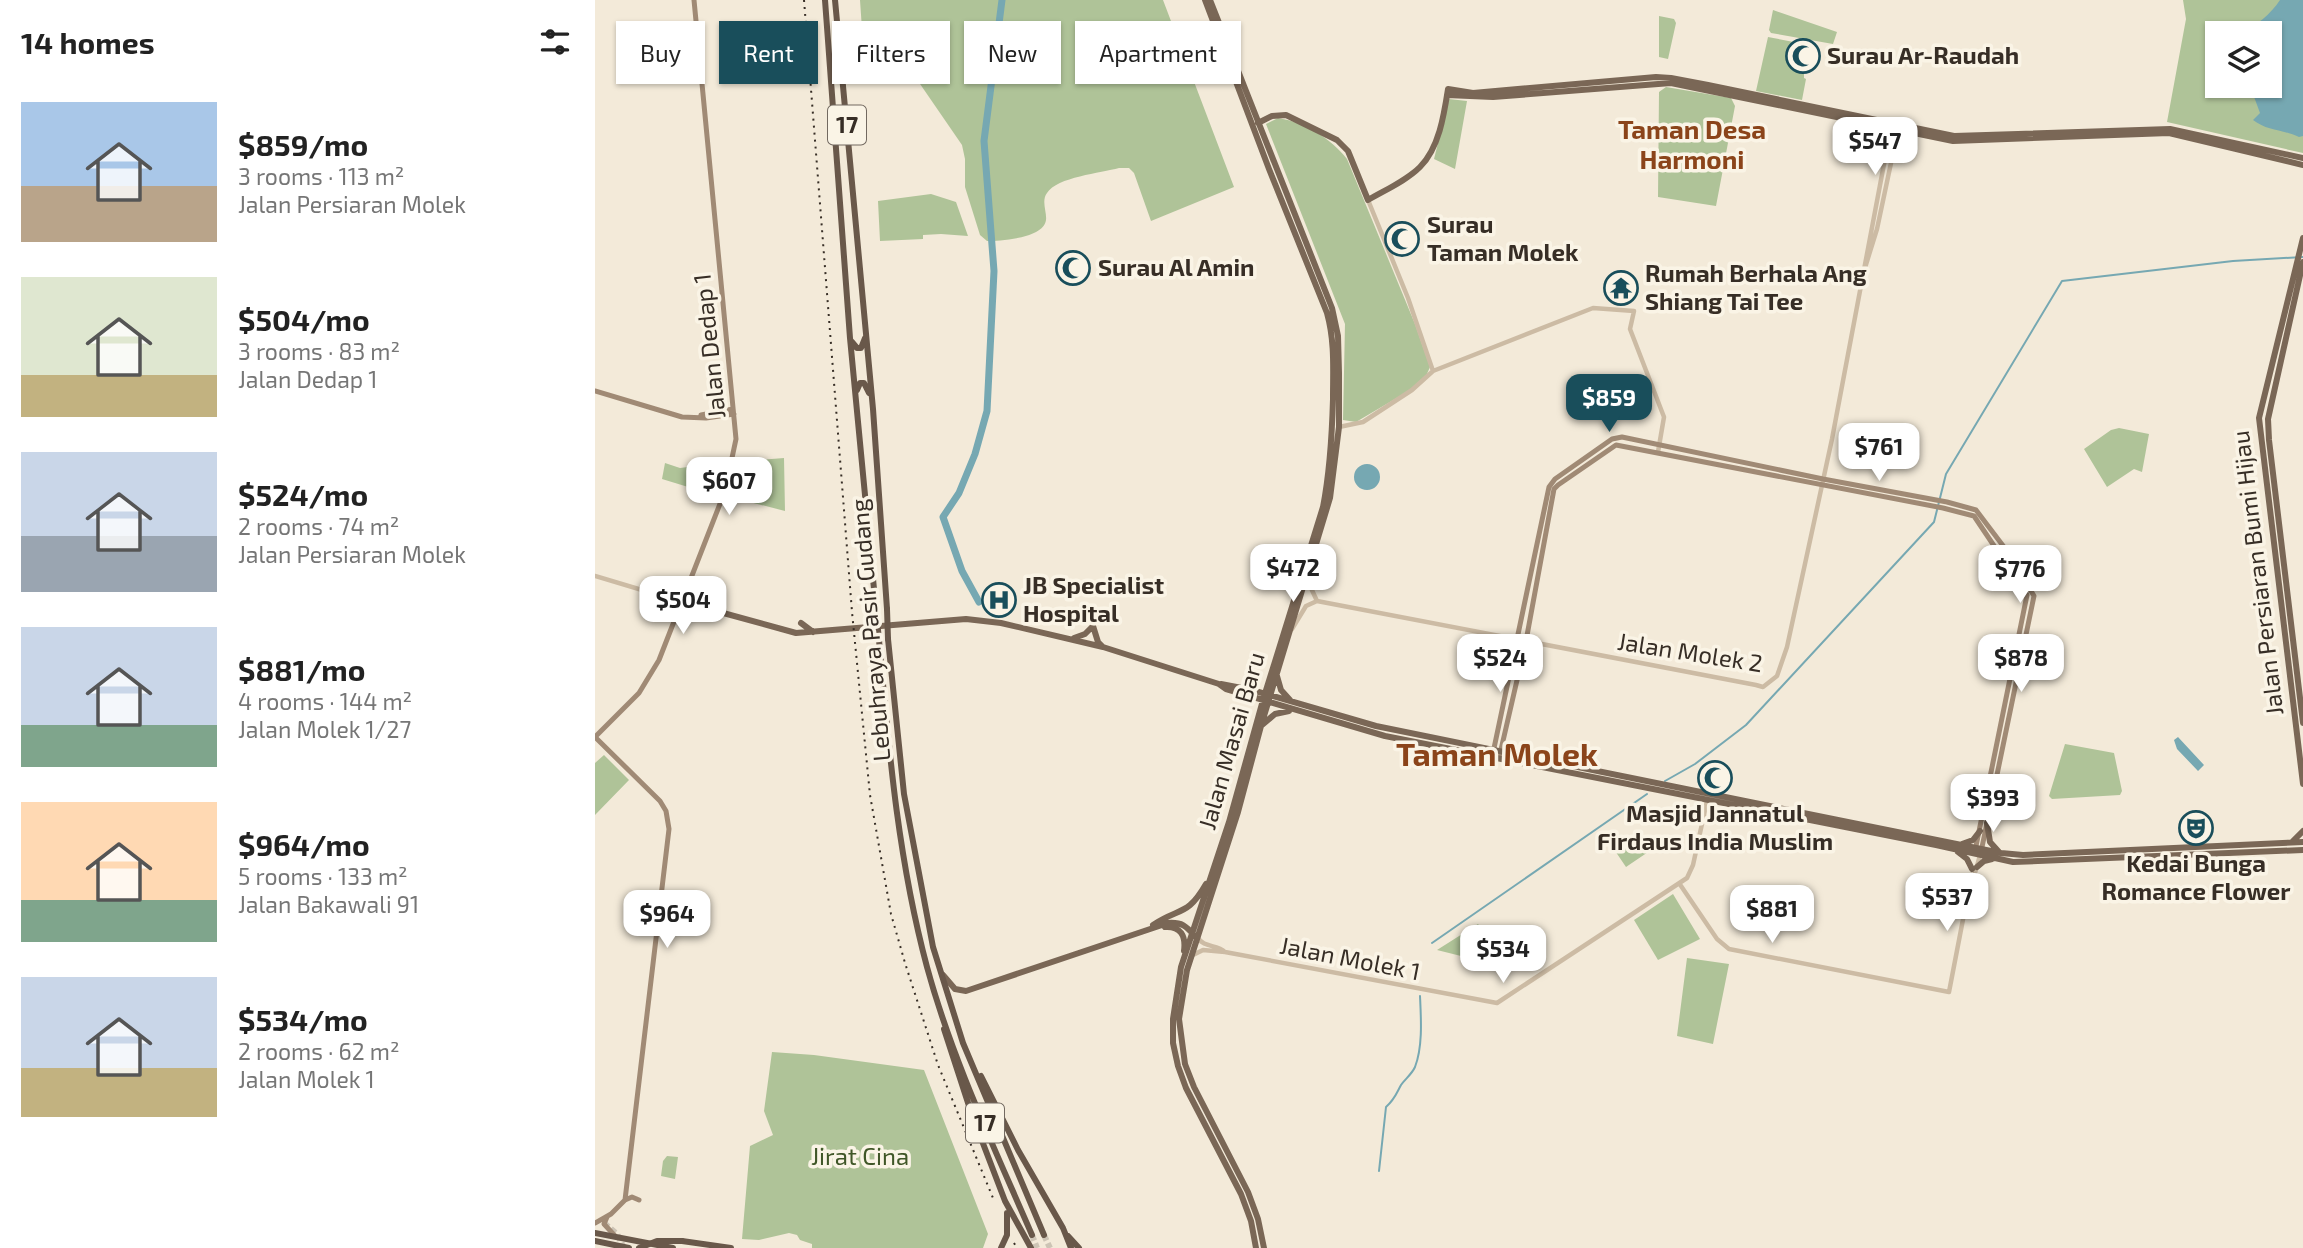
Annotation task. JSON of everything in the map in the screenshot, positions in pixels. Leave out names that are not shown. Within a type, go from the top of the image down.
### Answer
[{"type":"highway","name":"Lebuhraya Pasir Gudang","points":[[825,0],[855,397],[893,796],[917,927],[940,1010],[1032,1235]]},
{"type":"highway","name":"Lebuhraya Pasir Gudang","points":[[835,0],[873,409],[888,639],[904,794],[933,947],[963,1044],[1044,1235]]},
{"type":"highway","points":[[850,338],[855,347],[861,348],[866,332]]},
{"type":"highway","points":[[855,397],[858,385],[864,383],[868,388],[873,409]]},
{"type":"highway","points":[[940,1010],[946,1040],[1005,1201],[1031,1248]]},
{"type":"highway","points":[[963,1044],[1018,1150],[1063,1228],[1071,1248]]},
{"type":"highway","points":[[1001,1248],[1008,1226],[1005,1201]]},
{"type":"highway","points":[[1063,1228],[1079,1248]]},
{"type":"highway","points":[[595,1233],[673,1248]]},
{"type":"highway","points":[[595,1241],[629,1248]]},
{"type":"highway","points":[[639,1248],[657,1241],[682,1241],[731,1248]]},
{"type":"main road","name":"Jalan Dedap 1","points":[[595,737],[639,693],[659,660],[725,491],[734,455],[734,411],[694,0]]},
{"type":"main road","name":"Jalan Masai Baru","points":[[1205,0],[1331,326],[1334,354],[1329,475],[1323,507],[1267,698],[1238,812],[1196,936],[1181,967],[1173,1020],[1173,1043],[1178,1066],[1241,1194],[1251,1221],[1256,1248]]},
{"type":"main road","name":"Jalan Masai Baru","points":[[1210,0],[1335,317],[1339,346],[1339,427],[1334,480],[1318,540],[1274,675]]},
{"type":"main road","points":[[1255,133],[1258,123],[1272,116],[1286,115],[1337,140],[1347,151],[1368,200],[1425,162],[1438,136],[1447,92],[1493,97],[1671,83],[1954,136],[2170,129],[2303,159]]},
{"type":"main road","points":[[1895,127],[1953,141],[2169,133],[2303,164]]},
{"type":"main road","name":"Jalan Persiaran Bumi Hijau","points":[[2303,238],[2268,419],[2303,784]]},
{"type":"main road","points":[[595,391],[682,417],[706,418],[734,411]]},
{"type":"main road","points":[[1332,414],[1333,422],[1339,427]]},
{"type":"main road","points":[[1496,755],[1551,483],[1612,439],[1622,437],[1822,482]]},
{"type":"main road","points":[[1496,755],[1526,642],[1554,489],[1616,445],[1979,512],[2034,593],[1987,823],[1978,852]]},
{"type":"main road","points":[[1943,505],[1974,516],[2027,595],[1978,852]]},
{"type":"main road","points":[[683,602],[789,632],[975,619],[1033,629],[1103,647],[1226,688],[1294,707],[1707,801],[1848,825]]},
{"type":"main road","points":[[801,623],[814,632]]},
{"type":"main road","points":[[1072,639],[1085,634],[1094,626],[1098,642],[1103,647]]},
{"type":"main road","points":[[1250,693],[1274,675],[1294,707]]},
{"type":"main road","points":[[1250,693],[1258,704],[1259,716]]},
{"type":"main road","name":"Jalan Persiaran Bumi Hijau","points":[[2296,696],[2303,723]]},
{"type":"main road","name":"Jalan Masai Baru","points":[[1264,1248],[1258,1219],[1248,1192],[1185,1064],[1179,1020],[1182,993],[1214,869],[1259,716],[1267,698]]},
{"type":"main road","points":[[1261,726],[1275,714],[1294,707]]},
{"type":"main road","points":[[595,737],[660,801],[669,829],[625,1200]]},
{"type":"main road","points":[[1496,755],[1978,852],[2023,855],[2303,842]]},
{"type":"main road","points":[[1987,823],[1990,842],[2001,853]]},
{"type":"main road","points":[[1955,847],[1969,842],[1980,831]]},
{"type":"main road","points":[[2290,843],[2303,831]]},
{"type":"main road","points":[[1955,847],[1975,868],[1984,861],[1994,859],[2022,862],[2303,850]]},
{"type":"main road","points":[[2294,851],[2303,857]]},
{"type":"main road","points":[[1978,852],[1994,859]]},
{"type":"main road","points":[[933,947],[948,983],[960,991],[972,989],[1149,928],[1188,908],[1198,897],[1214,869]]},
{"type":"main road","points":[[1149,928],[1179,922],[1196,936]]},
{"type":"main road","points":[[1129,936],[1139,936],[1167,927],[1178,929],[1185,944],[1181,967]]},
{"type":"main road","points":[[595,1223],[607,1217],[625,1200],[632,1197],[639,1200]]},
{"type":"main road","points":[[607,1217],[604,1224],[616,1237]]},
{"type":"street","points":[[1822,482],[1864,271],[1863,264],[1895,127]]},
{"type":"street","points":[[1368,200],[1408,298],[1433,371]]},
{"type":"street","points":[[1339,427],[1363,422],[1424,382],[1433,371],[1593,308],[1634,311],[1630,329],[1664,417],[1658,452]]},
{"type":"street","name":"Jalan Molek 2","points":[[1526,642],[1763,687],[1771,682],[1782,667],[1822,482]]},
{"type":"street","points":[[1317,601],[1311,588],[1318,540]]},
{"type":"street","points":[[595,576],[683,602]]},
{"type":"street","points":[[1289,633],[1306,606],[1317,601],[1526,642]]},
{"type":"street","name":"Jalan Molek 1","points":[[1193,955],[1205,950],[1225,952],[1497,1003],[1686,877],[1693,865],[1707,801]]},
{"type":"street","points":[[1679,883],[1717,940],[1730,949],[1949,992],[1978,852]]},
{"type":"street","name":"Jalan Molek 1","points":[[1196,936],[1203,944],[1221,948],[1225,952]]},
{"type":"green space","points":[[860,0],[1163,0],[1171,21],[1075,21],[1075,84],[1195,84],[1234,187],[1151,221],[1134,173],[1129,168],[1091,174],[1069,179],[1047,193],[1044,203],[1046,220],[1038,231],[1021,237],[987,241],[980,235],[965,187],[962,145],[920,84],[950,84],[950,21],[861,21]]},
{"type":"green space","points":[[2183,0],[2303,0],[2303,153],[2167,122],[2186,19]]},
{"type":"green space","points":[[1773,10],[1837,32],[1833,44],[1771,33],[1769,30]]},
{"type":"green space","points":[[1659,16],[1674,19],[1676,23],[1668,59],[1659,57]]},
{"type":"green space","points":[[1768,37],[1799,43],[1798,47],[1793,48],[1797,67],[1804,72],[1806,79],[1802,100],[1756,91]]},
{"type":"green space","points":[[1666,87],[1731,98],[1735,106],[1716,206],[1658,197],[1659,92]]},
{"type":"green space","points":[[1449,99],[1467,101],[1455,169],[1434,159]]},
{"type":"green space","points":[[1278,118],[1317,132],[1347,159],[1430,367],[1426,376],[1412,389],[1356,422],[1343,420],[1345,324],[1266,124]]},
{"type":"green space","points":[[931,194],[956,202],[968,236],[923,235],[923,239],[880,241],[878,201]]},
{"type":"green space","points":[[2119,428],[2149,434],[2142,472],[2134,469],[2107,487],[2084,449],[2111,430]]},
{"type":"green space","points":[[784,458],[785,511],[742,500],[738,494],[746,461]]},
{"type":"green space","points":[[665,463],[680,468],[719,463],[711,494],[662,479]]},
{"type":"green space","points":[[2065,744],[2114,753],[2122,791],[2120,795],[2052,799],[2049,796]]},
{"type":"green space","points":[[604,755],[629,780],[595,815],[595,763]]},
{"type":"green space","points":[[1615,834],[1656,841],[1657,846],[1626,867],[1607,839]]},
{"type":"green space","points":[[1673,894],[1700,939],[1658,960],[1634,920]]},
{"type":"green space","points":[[1478,924],[1499,954],[1485,962],[1437,950]]},
{"type":"green space","points":[[1687,958],[1729,964],[1713,1044],[1677,1036]]},
{"type":"green space","name":"Jirat Cina","points":[[772,1052],[924,1070],[988,1234],[983,1248],[812,1248],[812,1244],[789,1233],[759,1240],[742,1239],[750,1146],[773,1135],[764,1111]]},
{"type":"green space","points":[[667,1156],[678,1157],[675,1179],[661,1176],[663,1161]]},
{"type":"water","points":[[2280,0],[2303,0],[2303,136],[2299,137],[2253,120],[2260,113],[2254,98],[2282,98],[2282,21],[2260,21]]},
{"type":"water","points":[[1367,464],[1377,467],[1380,477],[1377,487],[1367,490],[1357,487],[1354,477],[1357,467]]},
{"type":"water","points":[[2178,737],[2204,765],[2198,771],[2177,749],[2174,740]]},
{"type":"waterway","points":[[979,602],[962,571],[943,517],[959,493],[975,454],[987,411],[994,271],[984,141],[1002,0]]},
{"type":"waterway","points":[[1665,781],[1695,764],[1746,725],[1934,522],[1946,474],[2062,281],[2233,261],[2303,257]]},
{"type":"waterway","points":[[1432,943],[1647,794]]},
{"type":"waterway","points":[[1379,1171],[1386,1107],[1414,1070],[1418,1059],[1421,1032],[1420,996]]},
{"type":"tunnel","points":[[604,1223],[617,1234],[624,1248]]},
{"type":"tunnel","points":[[1032,1235],[1037,1248]]},
{"type":"tunnel","points":[[1044,1235],[1050,1248]]},
{"type":"railway","points":[[804,0],[852,612],[870,795],[891,914],[905,963],[938,1065],[993,1198]]},
{"type":"railway","points":[[1014,1243],[1017,1248]]},
{"type":"place","name":"Surau Ar-Raudah","points":[[1803,56]]},
{"type":"place","name":"Surau Taman Molek","points":[[1402,239]]},
{"type":"place","name":"Surau Al Amin","points":[[1073,268]]},
{"type":"place","name":"Rumah Berhala Ang Shiang Tai Tee","points":[[1621,288]]},
{"type":"place","name":"JB Specialist Hospital","points":[[999,600]]},
{"type":"place","name":"Masjid Jannatul Firdaus India Muslim","points":[[1715,778]]},
{"type":"place","name":"Kedai Bunga Romance Flower","points":[[2196,828]]},
{"type":"district","name":"Taman Desa Harmoni","points":[[1692,145]]},
{"type":"district","name":"Taman Molek","points":[[1497,755]]}]
